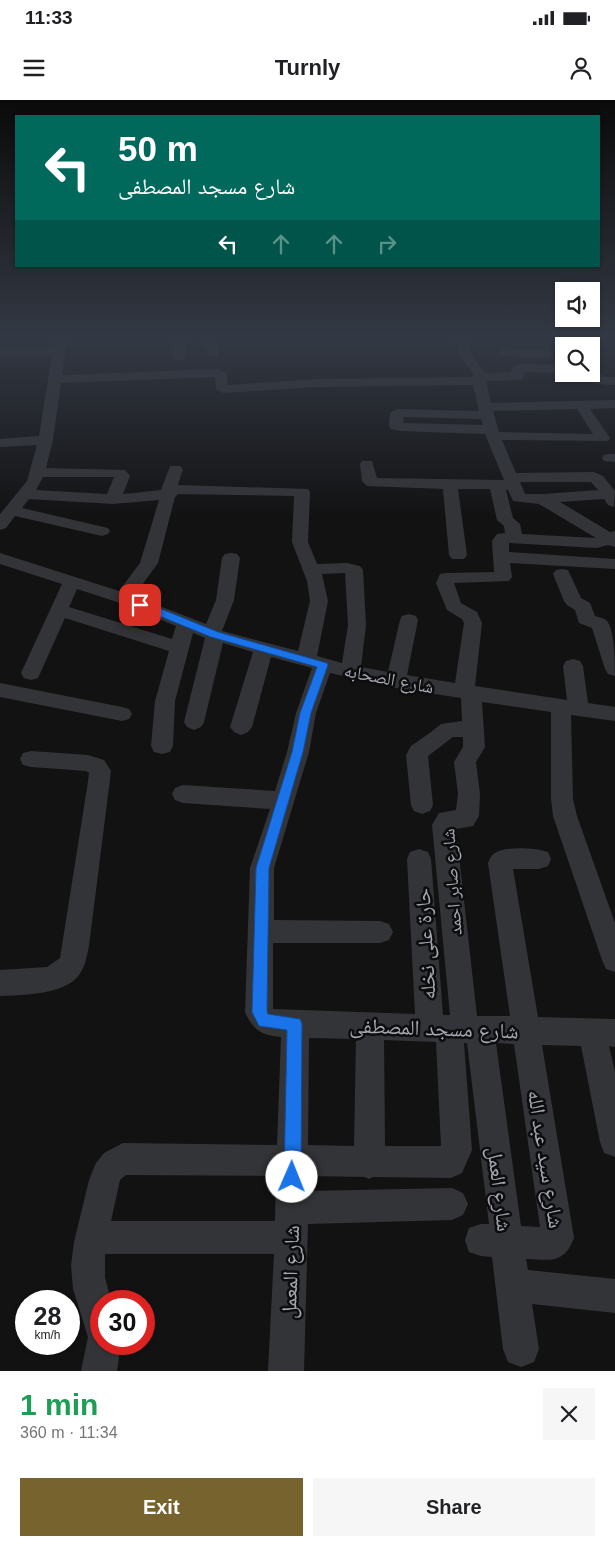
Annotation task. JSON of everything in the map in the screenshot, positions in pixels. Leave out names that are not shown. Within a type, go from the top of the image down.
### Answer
[{"type":"street","points":[[0,525],[26,494],[37,472],[46,440],[53,398]]},
{"type":"street","points":[[483,398],[493,436],[510,486],[521,499],[610,494]]},
{"type":"street","points":[[493,436],[396,426],[396,414],[405,408],[487,411],[615,404]]},
{"type":"street","points":[[412,440],[493,436],[603,438],[581,405]]},
{"type":"street","points":[[0,443],[46,440]]},
{"type":"street","points":[[367,464],[371,482],[510,486],[594,477],[598,479],[614,501],[613,503],[558,508]]},
{"type":"street","points":[[123,598],[150,563],[175,469]]},
{"type":"street","points":[[37,472],[120,473],[122,476],[112,499]]},
{"type":"street","points":[[450,484],[458,555]]},
{"type":"street","points":[[510,486],[505,520],[512,524],[514,539]]},
{"type":"street","points":[[26,494],[112,499],[140,498],[170,492],[302,492],[300,542],[316,581],[318,610],[314,663],[306,713],[284,801],[272,832],[262,868],[262,930],[380,932]]},
{"type":"street","points":[[544,499],[613,538]]},
{"type":"street","points":[[13,510],[102,531]]},
{"type":"street","points":[[613,538],[597,542],[501,539],[502,557],[615,564]]},
{"type":"street","name":"شارع صابر احمد","points":[[456,1030],[444,825],[447,820],[465,819],[467,816],[469,794],[465,762],[474,747],[467,693],[473,623],[470,616],[453,606],[445,580],[452,577],[502,577],[502,557]]},
{"type":"street","name":"شارع الصحابه","points":[[0,558],[123,598],[213,634],[314,663],[396,681],[615,714]]},
{"type":"street","points":[[194,722],[213,634],[225,600],[231,558]]},
{"type":"street","points":[[310,569],[347,568],[354,570],[357,628],[350,672]]},
{"type":"street","points":[[562,574],[573,601],[584,607],[586,619],[600,624],[613,659]]},
{"type":"street","points":[[585,575],[615,576]]},
{"type":"street","points":[[31,672],[72,581]]},
{"type":"street","points":[[59,610],[178,648]]},
{"type":"street","points":[[396,681],[409,620]]},
{"type":"street","points":[[162,746],[164,702],[186,623]]},
{"type":"street","points":[[241,727],[264,649]]},
{"type":"street","points":[[573,666],[562,799],[564,816],[615,960]]},
{"type":"street","points":[[0,690],[122,714]]},
{"type":"street","points":[[422,805],[417,755],[419,750],[424,745],[437,740],[448,729],[473,729]]},
{"type":"street","points":[[0,983],[25,983],[55,977],[68,968],[74,947],[92,822],[98,797],[100,771],[96,766],[88,763],[31,759]]},
{"type":"street","points":[[183,794],[284,801]]},
{"type":"street","name":"حارة على نخله","points":[[419,859],[456,1030]]},
{"type":"street","points":[[526,1031],[500,862],[504,859],[539,859]]},
{"type":"street","name":"شارع مسجد المصطفى","points":[[262,930],[259,1012],[264,1021],[370,1027],[603,1033]]},
{"type":"street","name":"شارع المعمل","points":[[286,1371],[292,1222],[294,1024]]},
{"type":"street","points":[[369,1163],[370,1027]]},
{"type":"street","points":[[90,1290],[88,1266],[91,1238],[108,1172],[114,1163],[123,1159],[447,1164],[454,1159],[457,1150],[456,1030]]},
{"type":"street","name":"شارع العمل","points":[[456,1030],[494,1241],[512,1285],[520,1349]]},
{"type":"street","name":"شارع سيد عبد الله","points":[[494,1241],[552,1244],[559,1234],[526,1031]]},
{"type":"street","points":[[603,1033],[615,1142]]},
{"type":"street","points":[[91,1238],[292,1222],[452,1204]]},
{"type":"street","points":[[512,1285],[615,1296]]},
{"type":"street","points":[[99,1371],[101,1355]]},
{"type":"route","points":[[140,605],[215,635],[323,665],[306,713],[298,752],[262,868],[259,1012],[264,1021],[294,1024],[292,1177]]}]
